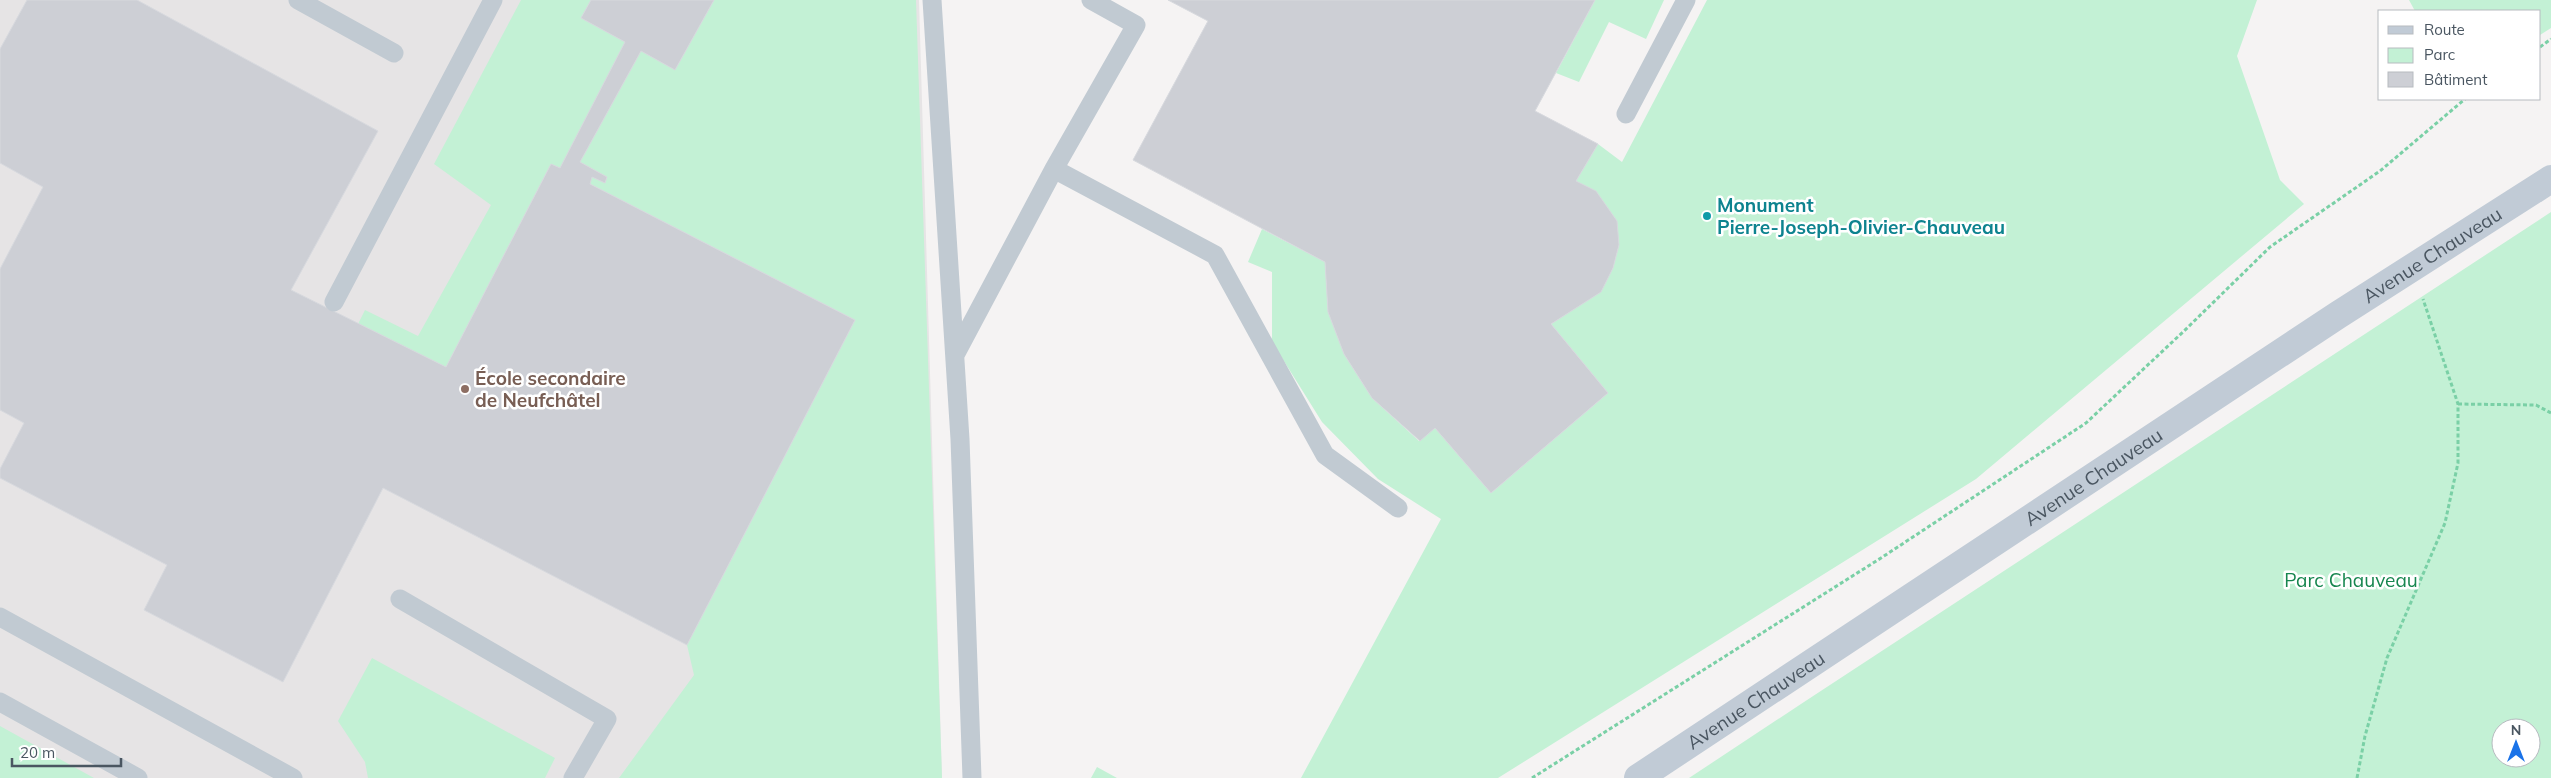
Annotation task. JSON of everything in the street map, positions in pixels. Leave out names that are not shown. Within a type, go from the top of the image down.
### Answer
[{"type":"main road","name":"Avenue Chauveau","points":[[1638,778],[2412,267],[2551,179]]},
{"type":"lane","points":[[298,0],[394,52]]},
{"type":"lane","points":[[334,302],[493,0]]},
{"type":"lane","points":[[932,0],[960,439],[972,778]]},
{"type":"lane","points":[[955,355],[1054,169],[1136,25],[1091,0]]},
{"type":"lane","points":[[1626,114],[1686,0]]},
{"type":"lane","points":[[1054,169],[1215,255],[1324,456],[1398,508]]},
{"type":"lane","points":[[400,599],[607,719],[573,778]]},
{"type":"lane","points":[[0,617],[293,778]]},
{"type":"lane","points":[[0,702],[138,778]]},
{"type":"path","points":[[1532,778],[1881,558],[2086,423],[2184,332],[2270,247],[2380,170],[2464,100]]},
{"type":"path","points":[[2357,778],[2387,658],[2445,523],[2458,463],[2458,404],[2412,267]]},
{"type":"path","points":[[2458,404],[2536,405],[2551,413]]},
{"type":"shaded area","name":"École secondaire de Neufchâtel","points":[[0,0],[919,0],[942,778],[0,778]]},
{"type":"green space","points":[[521,0],[591,0],[581,18],[625,42],[560,168],[551,164],[446,367],[358,324],[365,310],[418,336],[491,205],[434,164]]},
{"type":"green space","points":[[714,0],[916,0],[942,778],[619,778],[694,675],[687,645],[855,320],[590,184],[592,177],[605,183],[607,177],[580,162],[641,51],[675,70]]},
{"type":"green space","points":[[1595,0],[1664,0],[1646,39],[1609,22],[1579,82],[1556,73]]},
{"type":"green space","points":[[1707,0],[2257,0],[2237,56],[2280,180],[2304,204],[1976,479],[1498,778],[1301,778],[1441,519],[1378,479],[1322,422],[1272,342],[1272,272],[1248,262],[1262,229],[1325,262],[1328,312],[1344,354],[1372,398],[1419,441],[1435,428],[1491,493],[1608,393],[1551,324],[1601,291],[1613,268],[1619,245],[1576,181],[1598,144],[1622,162]]},
{"type":"green space","points":[[2409,0],[2551,0],[2551,28],[2541,34],[2541,10],[2414,10]]},
{"type":"green space","name":"Parc Chauveau","points":[[2551,212],[2551,778],[1689,778],[1804,702]]},
{"type":"green space","points":[[372,658],[555,758],[545,778],[368,778],[365,762],[338,721]]},
{"type":"green space","points":[[0,726],[94,778],[0,778]]},
{"type":"green space","points":[[1097,767],[1117,778],[1091,778]]},
{"type":"building","points":[[27,0],[137,0],[378,131],[291,290],[446,367],[551,164],[560,168],[625,42],[581,18],[591,0],[714,0],[675,70],[641,51],[580,162],[607,177],[605,183],[592,177],[590,184],[855,320],[687,645],[383,488],[283,682],[144,610],[167,565],[0,478],[0,469],[24,423],[0,410],[0,269],[43,187],[0,163],[0,49]]},
{"type":"building","points":[[1168,0],[1595,0],[1535,111],[1598,144],[1576,181],[1596,191],[1617,221],[1619,245],[1613,268],[1601,292],[1551,324],[1608,393],[1491,493],[1435,428],[1420,441],[1372,398],[1344,354],[1328,312],[1325,262],[1133,160],[1208,21]]},
{"type":"place","name":"Monument Pierre-Joseph-Olivier-Chauveau","points":[[1707,216]]},
{"type":"place","name":"École secondaire de Neufchâtel","points":[[465,389]]}]
